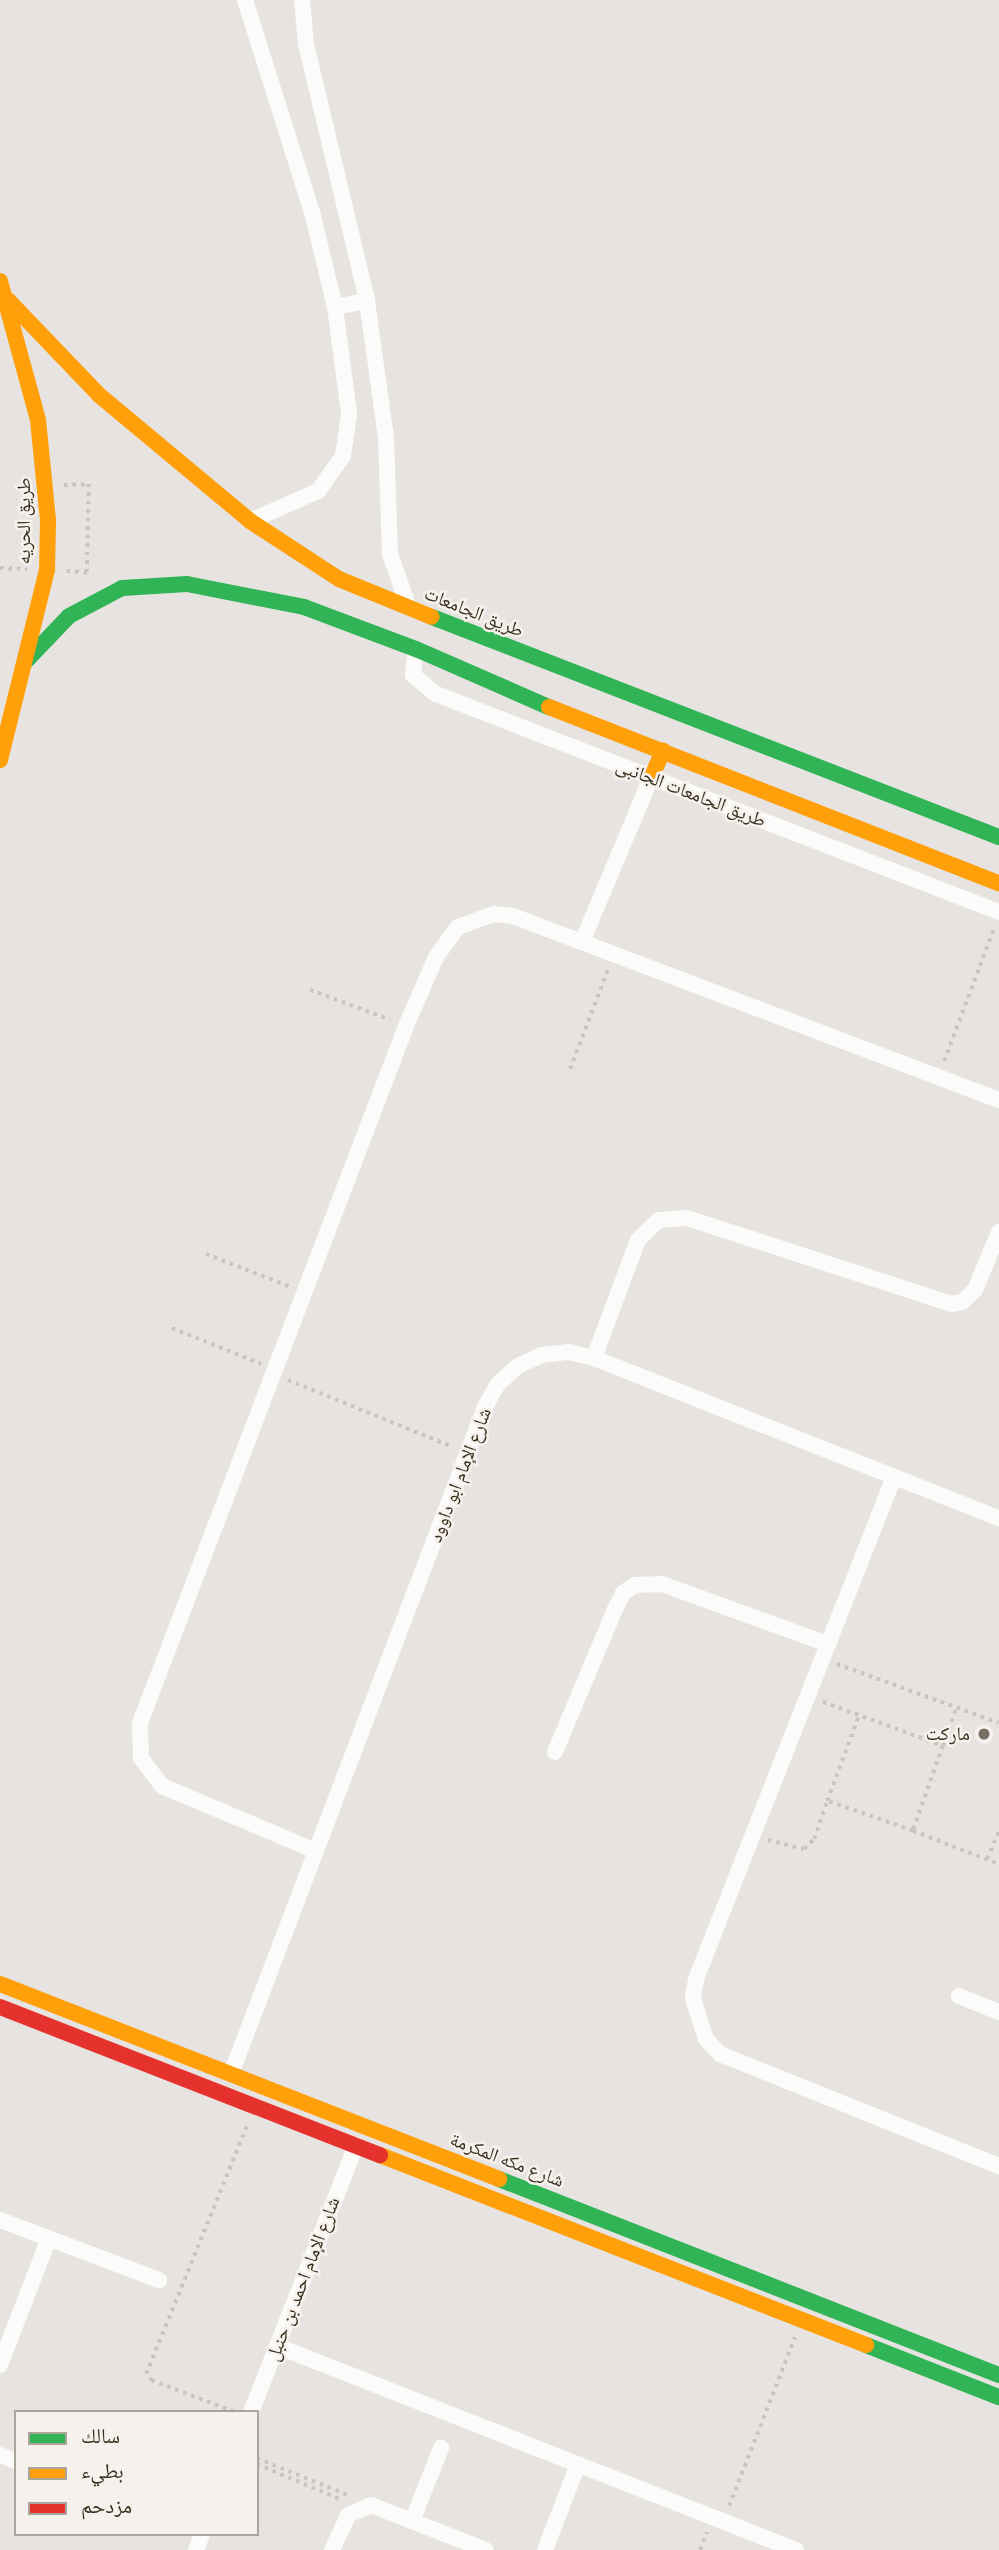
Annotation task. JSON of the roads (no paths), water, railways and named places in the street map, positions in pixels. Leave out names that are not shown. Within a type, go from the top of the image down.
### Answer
[{"type":"main road","name":"طريق الحريه","points":[[0,281],[8,300],[38,420],[48,520],[47,570],[0,760]]},
{"type":"main road","name":"طريق الجامعات","points":[[8,300],[55,354],[99,395],[250,521],[339,579],[999,837]]},
{"type":"main road","points":[[26,661],[69,616],[93,600],[122,588],[151,584],[187,584],[248,593],[304,607],[416,649],[552,709],[999,883]]},
{"type":"main road","points":[[416,649],[431,617]]},
{"type":"main road","points":[[651,778],[663,751]]},
{"type":"main road","name":"شارع مكه المكرمة","points":[[0,1984],[999,2375]]},
{"type":"main road","points":[[0,2007],[999,2397]]},
{"type":"main road","points":[[549,2221],[557,2202]]},
{"type":"street","points":[[245,0],[289,134],[335,307],[349,414],[343,456],[318,491],[250,521]]},
{"type":"street","points":[[302,0],[306,44],[367,301],[386,438],[390,554],[410,608]]},
{"type":"street","points":[[335,307],[367,301]]},
{"type":"street","name":"طريق الجامعات الجانبى","points":[[416,649],[413,676],[426,689],[997,919]]},
{"type":"street","points":[[582,942],[651,778]]},
{"type":"street","points":[[316,1851],[162,1786],[141,1758],[138,1740],[140,1723],[406,1026],[446,940],[475,918],[513,916],[999,1100]]},
{"type":"street","points":[[594,1358],[638,1240],[659,1220],[687,1218],[951,1304],[962,1302],[975,1290],[999,1233]]},
{"type":"street","name":"شارع الإمام ابو داوود","points":[[231,2074],[468,1453],[498,1384],[517,1366],[555,1353],[594,1358],[999,1518]]},
{"type":"street","points":[[894,1477],[696,1979],[695,2010],[706,2039],[739,2064],[999,2166]]},
{"type":"street","points":[[555,1752],[615,1609],[623,1593],[635,1585],[662,1584],[825,1651]]},
{"type":"street","points":[[959,1996],[999,2012]]},
{"type":"street","name":"شارع الإمام احمد بن حنبل","points":[[252,2410],[356,2145]]},
{"type":"street","points":[[0,2220],[159,2280]]},
{"type":"street","points":[[0,2365],[49,2238]]},
{"type":"street","points":[[277,2346],[796,2550]]},
{"type":"street","points":[[412,2521],[441,2448]]},
{"type":"street","points":[[545,2550],[578,2464]]},
{"type":"street","points":[[332,2550],[348,2515],[365,2506],[485,2550]]},
{"type":"place","name":"ماركت","points":[[984,1734]]}]
